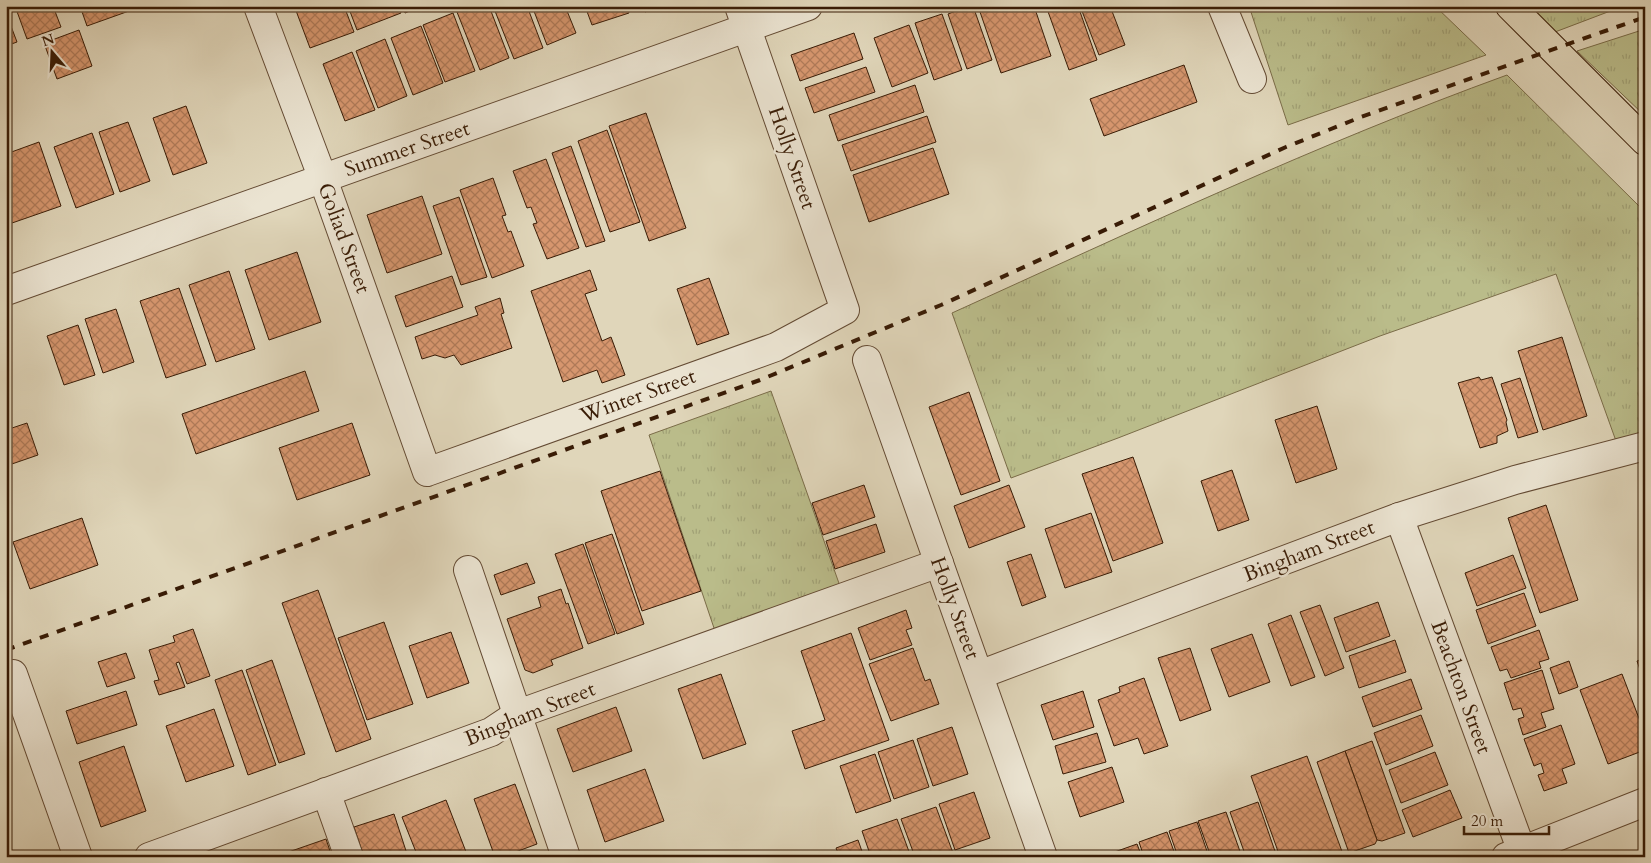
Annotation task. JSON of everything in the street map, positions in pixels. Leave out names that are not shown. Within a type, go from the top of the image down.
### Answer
[{"type":"highway","points":[[1510,6],[1645,141]]},
{"type":"street","name":"Goliad Street","points":[[258,6],[323,179],[427,472]]},
{"type":"street","name":"Summer Street","points":[[6,290],[323,179],[743,17],[808,6]]},
{"type":"street","points":[[1222,6],[1252,79]]},
{"type":"street","name":"Holly Street","points":[[743,17],[845,310]]},
{"type":"street","name":"Winter Street","points":[[427,472],[776,347],[845,310]]},
{"type":"street","name":"Holly Street","points":[[867,360],[1043,857]]},
{"type":"street","name":"Bingham Street","points":[[979,675],[1399,517],[1515,480],[1645,446]]},
{"type":"street","name":"Beachton Street","points":[[1399,517],[1517,855]]},
{"type":"street","name":"Bingham Street","points":[[149,857],[491,732],[518,714],[939,564]]},
{"type":"street","points":[[468,570],[566,857]]},
{"type":"street","points":[[10,675],[78,857]]},
{"type":"street","points":[[326,792],[349,857]]},
{"type":"street","points":[[1517,855],[1645,802]]},
{"type":"green space","points":[[1249,6],[1435,6],[1486,55],[1288,125]]},
{"type":"green space","points":[[1529,6],[1608,6],[1613,10],[1555,32]]},
{"type":"green space","points":[[1639,31],[1645,36],[1645,116],[1577,51]]},
{"type":"green space","points":[[1507,75],[1645,212],[1645,434],[1616,441],[1556,274],[1380,336],[1011,478],[952,313],[1158,219],[1296,159]]},
{"type":"green space","points":[[771,391],[841,589],[716,634],[649,435]]},
{"type":"building","points":[[15,6],[53,6],[61,27],[27,39]]},
{"type":"building","points":[[80,6],[127,6],[129,11],[87,26]]},
{"type":"building","points":[[298,6],[344,6],[354,32],[310,48],[295,8]]},
{"type":"building","points":[[348,6],[398,6],[401,13],[357,30]]},
{"type":"building","points":[[403,6],[422,6],[405,13]]},
{"type":"building","points":[[473,6],[489,6],[509,58],[480,70],[457,12]]},
{"type":"building","points":[[493,6],[527,6],[543,48],[514,59]]},
{"type":"building","points":[[532,6],[565,6],[576,33],[547,45]]},
{"type":"building","points":[[585,6],[627,6],[629,13],[592,25]]},
{"type":"building","points":[[643,6],[663,6],[645,12]]},
{"type":"building","points":[[973,6],[992,60],[967,69],[948,14]]},
{"type":"building","points":[[978,6],[1034,6],[1051,56],[1001,73]]},
{"type":"building","points":[[1046,6],[1078,6],[1097,60],[1069,70]]},
{"type":"building","points":[[1080,6],[1110,6],[1125,45],[1099,55]]},
{"type":"building","points":[[6,13],[17,42],[6,46]]},
{"type":"building","points":[[453,13],[475,71],[445,82],[423,25]]},
{"type":"building","points":[[942,14],[962,70],[934,80],[915,23]]},
{"type":"building","points":[[909,25],[928,73],[892,87],[874,38]]},
{"type":"building","points":[[421,26],[443,83],[413,95],[391,38]]},
{"type":"building","points":[[79,30],[92,66],[57,79],[44,43]]},
{"type":"building","points":[[854,33],[863,59],[800,81],[791,55]]},
{"type":"building","points":[[385,39],[407,96],[378,108],[356,51]]},
{"type":"building","points":[[352,52],[375,110],[345,121],[323,64]]},
{"type":"building","points":[[1184,65],[1197,102],[1104,136],[1090,99]]},
{"type":"building","points":[[866,67],[875,92],[814,113],[805,88]]},
{"type":"building","points":[[915,85],[924,112],[838,141],[829,115]]},
{"type":"building","points":[[186,106],[207,163],[173,175],[153,118]]},
{"type":"building","points":[[646,113],[686,228],[649,241],[609,126]]},
{"type":"building","points":[[927,116],[936,142],[851,171],[842,145]]},
{"type":"building","points":[[128,122],[150,181],[120,192],[99,132]]},
{"type":"building","points":[[607,130],[640,222],[610,232],[578,141]]},
{"type":"building","points":[[92,133],[114,194],[76,208],[54,147]]},
{"type":"building","points":[[39,142],[61,206],[12,223],[6,208],[6,154]]},
{"type":"building","points":[[571,146],[605,241],[586,247],[552,153]]},
{"type":"building","points":[[933,148],[949,194],[869,222],[853,175]]},
{"type":"building","points":[[546,159],[579,248],[547,259],[533,224],[537,223],[531,207],[527,208],[513,171]]},
{"type":"building","points":[[493,178],[506,215],[502,216],[508,232],[511,231],[524,266],[492,278],[460,190]]},
{"type":"building","points":[[422,196],[442,254],[387,273],[367,215]]},
{"type":"building","points":[[459,197],[487,277],[461,285],[433,206]]},
{"type":"building","points":[[297,252],[321,322],[269,340],[245,270]]},
{"type":"building","points":[[590,270],[597,290],[585,294],[602,341],[611,337],[625,375],[602,383],[597,370],[563,382],[531,291]]},
{"type":"building","points":[[229,271],[255,349],[216,362],[189,285]]},
{"type":"building","points":[[452,276],[463,307],[406,327],[395,296]]},
{"type":"building","points":[[709,278],[729,334],[697,345],[677,289]]},
{"type":"building","points":[[179,288],[206,365],[166,378],[140,301]]},
{"type":"building","points":[[500,298],[504,313],[501,314],[512,348],[461,365],[454,355],[445,358],[435,355],[422,359],[415,337],[478,315],[475,307]]},
{"type":"building","points":[[116,309],[134,362],[103,373],[85,319]]},
{"type":"building","points":[[78,325],[95,375],[64,385],[47,336]]},
{"type":"building","points":[[1562,337],[1587,416],[1543,430],[1518,351]]},
{"type":"building","points":[[305,371],[319,411],[196,454],[182,414]]},
{"type":"building","points":[[1479,377],[1481,380],[1492,377],[1507,420],[1508,431],[1497,436],[1497,443],[1480,448],[1458,383]]},
{"type":"building","points":[[1520,378],[1538,432],[1518,438],[1501,384]]},
{"type":"building","points":[[969,392],[1000,481],[961,495],[929,407]]},
{"type":"building","points":[[1317,406],[1337,469],[1296,483],[1275,420]]},
{"type":"building","points":[[27,423],[38,455],[6,466],[6,430]]},
{"type":"building","points":[[352,423],[370,475],[297,500],[279,448]]},
{"type":"building","points":[[1133,457],[1163,543],[1113,561],[1082,474]]},
{"type":"building","points":[[1232,470],[1249,520],[1218,531],[1201,481]]},
{"type":"building","points":[[660,471],[701,591],[642,611],[601,491]]},
{"type":"building","points":[[864,485],[875,517],[823,535],[812,503]]},
{"type":"building","points":[[1009,485],[1025,527],[969,548],[954,506]]},
{"type":"building","points":[[1546,505],[1578,600],[1540,613],[1508,518]]},
{"type":"building","points":[[1091,513],[1112,572],[1065,588],[1045,529]]},
{"type":"building","points":[[82,518],[98,565],[30,589],[13,542]]},
{"type":"building","points":[[876,524],[885,552],[835,569],[826,541]]},
{"type":"building","points":[[612,534],[644,624],[617,634],[585,543]]},
{"type":"building","points":[[583,544],[615,634],[588,644],[555,554]]},
{"type":"building","points":[[1031,554],[1046,597],[1022,606],[1007,562]]},
{"type":"building","points":[[1513,555],[1526,588],[1477,606],[1465,573]]},
{"type":"building","points":[[527,563],[535,583],[501,595],[494,575]]},
{"type":"building","points":[[561,589],[566,604],[568,603],[583,648],[551,660],[553,665],[533,673],[525,670],[507,619],[541,607],[538,597]]},
{"type":"building","points":[[318,590],[371,739],[336,752],[282,603]]},
{"type":"building","points":[[1524,593],[1536,626],[1488,644],[1476,610]]},
{"type":"building","points":[[1378,602],[1390,636],[1346,652],[1334,618]]},
{"type":"building","points":[[1320,605],[1344,668],[1325,676],[1300,612]]},
{"type":"building","points":[[906,610],[912,628],[906,630],[912,645],[870,660],[858,628]]},
{"type":"building","points":[[1291,615],[1315,677],[1291,686],[1268,624]]},
{"type":"building","points":[[384,622],[413,704],[367,720],[338,638]]},
{"type":"building","points":[[193,629],[210,676],[187,684],[179,662],[176,663],[185,687],[159,695],[154,681],[159,680],[149,650],[175,642],[173,636]]},
{"type":"building","points":[[1539,630],[1549,659],[1539,662],[1541,668],[1511,678],[1507,669],[1500,671],[1491,647]]},
{"type":"building","points":[[451,632],[469,683],[427,698],[409,646]]},
{"type":"building","points":[[851,633],[889,740],[805,769],[792,731],[825,720],[801,651]]},
{"type":"building","points":[[1252,634],[1270,682],[1229,697],[1211,649]]},
{"type":"building","points":[[1395,640],[1406,672],[1359,688],[1349,656]]},
{"type":"building","points":[[913,648],[925,681],[930,679],[939,704],[891,721],[869,664]]},
{"type":"building","points":[[1190,648],[1211,710],[1180,721],[1158,658]]},
{"type":"building","points":[[126,653],[135,678],[107,687],[98,662]]},
{"type":"building","points":[[1645,658],[1645,684],[1637,661]]},
{"type":"building","points":[[272,660],[305,754],[279,763],[246,670]]},
{"type":"building","points":[[1569,661],[1578,687],[1559,694],[1550,668]]},
{"type":"building","points":[[242,670],[276,765],[248,775],[215,680]]},
{"type":"building","points":[[1542,670],[1554,709],[1541,713],[1546,727],[1523,735],[1518,719],[1524,717],[1521,708],[1513,710],[1504,683]]},
{"type":"building","points":[[721,674],[746,744],[703,759],[678,689]]},
{"type":"building","points":[[1622,674],[1645,734],[1645,750],[1608,764],[1580,690]]},
{"type":"building","points":[[1144,678],[1168,746],[1144,754],[1138,738],[1114,746],[1098,700],[1120,692],[1119,687]]},
{"type":"building","points":[[1411,679],[1422,709],[1373,727],[1362,697]]},
{"type":"building","points":[[126,691],[137,725],[77,744],[66,711]]},
{"type":"building","points":[[1083,691],[1094,727],[1053,740],[1041,705]]},
{"type":"building","points":[[616,707],[632,751],[573,772],[557,729]]},
{"type":"building","points":[[214,709],[234,766],[186,782],[166,726]]},
{"type":"building","points":[[1421,715],[1433,746],[1386,765],[1374,733]]},
{"type":"building","points":[[1561,725],[1575,764],[1562,769],[1567,783],[1544,791],[1538,775],[1544,773],[1541,763],[1534,766],[1524,739]]},
{"type":"building","points":[[952,727],[968,774],[933,786],[917,739]]},
{"type":"building","points":[[1097,733],[1106,762],[1063,774],[1055,746]]},
{"type":"building","points":[[913,740],[929,787],[894,799],[878,752]]},
{"type":"building","points":[[1372,741],[1405,833],[1382,841],[1377,840],[1345,751]]},
{"type":"building","points":[[124,746],[146,811],[101,827],[79,762]]},
{"type":"building","points":[[1345,751],[1377,840],[1375,844],[1349,853],[1317,762]]},
{"type":"building","points":[[1435,752],[1448,785],[1401,803],[1389,770]]},
{"type":"building","points":[[875,754],[891,801],[856,813],[840,766]]},
{"type":"building","points":[[1307,756],[1344,857],[1280,857],[1251,776]]},
{"type":"building","points":[[1112,767],[1124,802],[1080,817],[1068,782]]},
{"type":"building","points":[[645,769],[664,821],[605,842],[587,790]]},
{"type":"building","points":[[515,784],[537,844],[502,857],[495,857],[474,799]]},
{"type":"building","points":[[1450,790],[1462,818],[1413,837],[1402,810]]},
{"type":"building","points":[[974,792],[990,838],[955,850],[939,804]]},
{"type":"building","points":[[446,800],[468,857],[418,857],[402,817]]},
{"type":"building","points":[[1258,802],[1277,857],[1246,857],[1230,812]]},
{"type":"building","points":[[936,807],[953,853],[942,857],[915,857],[901,819]]},
{"type":"building","points":[[1226,812],[1242,857],[1211,857],[1198,821]]},
{"type":"building","points":[[394,814],[408,857],[364,857],[354,827]]},
{"type":"building","points":[[897,819],[911,857],[871,857],[862,831]]},
{"type":"building","points":[[1197,822],[1209,857],[1178,857],[1169,831]]},
{"type":"building","points":[[1167,832],[1176,857],[1144,857],[1139,842]]},
{"type":"building","points":[[326,839],[332,857],[277,857],[277,856]]},
{"type":"building","points":[[858,840],[864,857],[827,857],[838,853],[836,848]]},
{"type":"building","points":[[1137,844],[1142,857],[1110,857],[1109,854]]},
{"type":"railway","points":[[6,650],[760,380],[941,305],[1286,147],[1361,117],[1645,17]]}]
